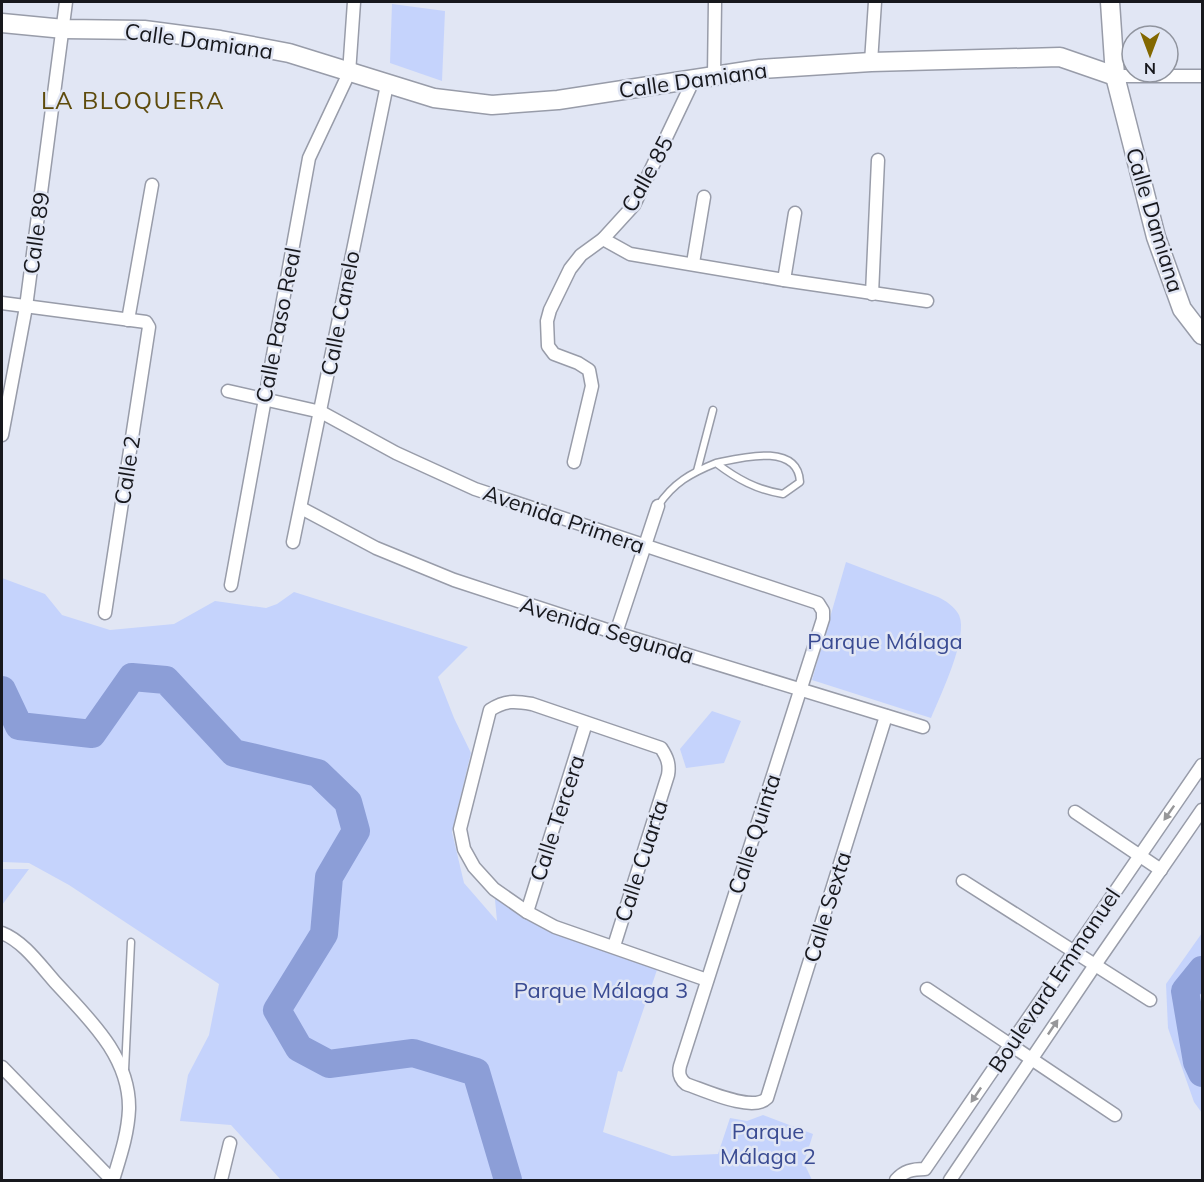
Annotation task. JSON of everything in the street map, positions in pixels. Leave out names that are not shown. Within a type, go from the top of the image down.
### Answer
[{"type":"street","name":"Calle 89","points":[[2,435],[26,307],[66,2]]},
{"type":"street","points":[[349,73],[354,2]]},
{"type":"street","points":[[714,75],[715,2]]},
{"type":"street","points":[[871,62],[875,2]]},
{"type":"street","points":[[1110,2],[1115,76],[1203,76]]},
{"type":"street","name":"Calle Damiana","points":[[2,22],[64,29],[144,30],[219,40],[289,53],[434,98],[492,105],[558,100],[760,69],[871,62],[1060,57],[1115,76],[1156,237],[1182,309],[1203,336]]},
{"type":"street","name":"Calle Paso Real","points":[[231,585],[309,158],[349,73]]},
{"type":"street","name":"Calle 85","points":[[574,462],[592,386],[589,370],[554,354],[548,346],[547,321],[570,269],[581,255],[603,239],[634,205],[694,79]]},
{"type":"street","name":"Calle Canelo","points":[[293,542],[387,85]]},
{"type":"street","points":[[872,294],[878,160]]},
{"type":"street","points":[[2,303],[128,320],[152,185]]},
{"type":"street","points":[[693,263],[704,197]]},
{"type":"street","points":[[784,280],[795,213]]},
{"type":"street","points":[[603,239],[630,254],[927,302]]},
{"type":"street","name":"Calle 2","points":[[105,613],[149,327],[146,322],[128,320]]},
{"type":"street","name":"Avenida Primera","points":[[228,391],[321,412],[396,453],[475,489],[818,603]]},
{"type":"street","points":[[616,633],[658,506]]},
{"type":"street","name":"Avenida Segunda","points":[[301,508],[376,548],[454,580],[616,633],[923,727]]},
{"type":"street","name":"Calle Quinta","points":[[680,1066],[823,619],[823,611],[818,603]]},
{"type":"street","points":[[586,723],[532,704],[512,700],[500,703],[490,710],[460,828],[464,849],[474,867],[494,889],[526,912],[555,927],[708,980]]},
{"type":"street","name":"Calle Sexta","points":[[680,1066],[681,1080],[686,1084],[741,1102],[762,1103],[767,1098],[886,716]]},
{"type":"street","name":"Calle Cuarta","points":[[586,723],[661,748],[670,767],[614,946]]},
{"type":"street","name":"Calle Tercera","points":[[526,912],[586,723]]},
{"type":"street","name":"Boulevard Emmanuel","points":[[896,1180],[913,1169],[925,1169],[1203,765]]},
{"type":"street","name":"Boulevard Emmanuel","points":[[950,1180],[1203,810]]},
{"type":"street","points":[[1075,812],[1161,870]]},
{"type":"street","points":[[963,881],[1150,1000]]},
{"type":"street","points":[[2,933],[28,952],[88,1019],[114,1052],[125,1079],[129,1108],[125,1142],[113,1180],[2,1067]]},
{"type":"street","points":[[927,989],[1115,1115]]},
{"type":"street","points":[[221,1180],[230,1143]]},
{"type":"lane","points":[[697,471],[713,410]]},
{"type":"lane","points":[[658,506],[668,491],[681,479],[716,463],[761,454],[778,457],[791,463],[800,474],[800,482],[783,495],[765,492],[733,476],[716,463]]},
{"type":"lane","points":[[125,1079],[131,942]]},
{"type":"green space","points":[[392,4],[445,11],[442,81],[390,63]]},
{"type":"green space","name":"Parque Málaga","points":[[846,562],[938,597],[950,604],[959,615],[961,625],[957,651],[931,718],[812,680]]},
{"type":"green space","points":[[2,578],[45,594],[62,615],[110,630],[174,624],[215,601],[266,608],[277,604],[294,592],[468,647],[438,677],[471,753],[452,832],[464,883],[497,921],[494,889],[527,912],[659,964],[622,1072],[618,1071],[603,1132],[672,1156],[718,1154],[730,1118],[747,1121],[763,1115],[813,1134],[804,1163],[812,1180],[281,1180],[231,1125],[180,1121],[188,1075],[209,1035],[219,984],[69,885],[29,863],[2,862]]},
{"type":"green space","points":[[712,711],[741,721],[724,763],[686,768],[680,749]]},
{"type":"green space","points":[[2,869],[29,869],[2,905]]},
{"type":"green space","points":[[1202,933],[1202,1113],[1194,1102],[1168,1028],[1166,984]]},
{"type":"waterway","points":[[2,690],[19,726],[92,734],[132,677],[166,680],[234,753],[318,773],[348,802],[356,831],[329,877],[324,934],[277,1010],[299,1048],[329,1064],[413,1053],[476,1072],[508,1180]]},
{"type":"waterway","points":[[1202,970],[1185,991],[1197,1062],[1202,1073]]},
{"type":"district","name":"LA BLOQUERA","points":[[133,101]]},
{"type":"park label","name":"Parque Málaga 3","points":[[601,990]]},
{"type":"park label","name":"Parque Málaga 2","points":[[768,1144]]}]
